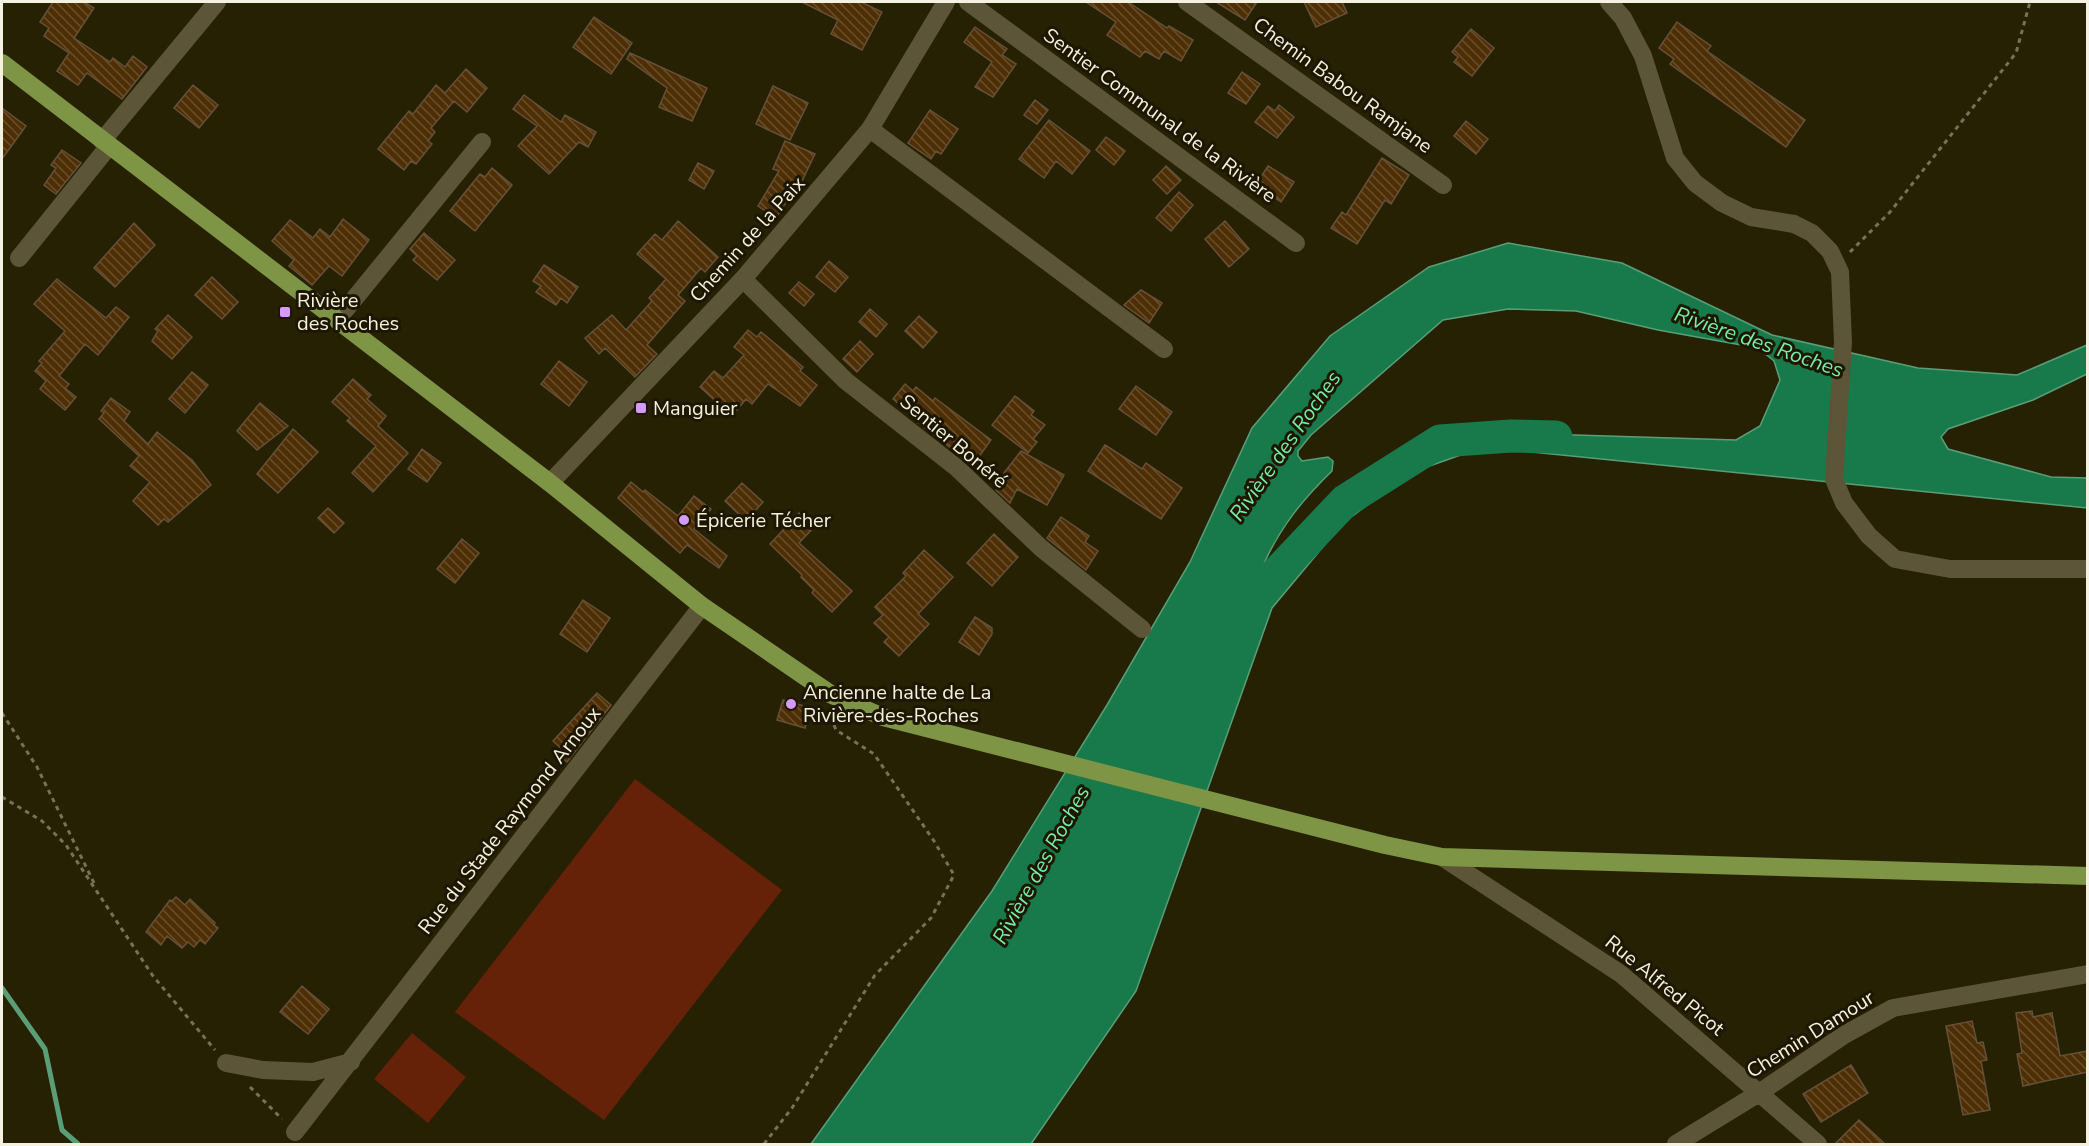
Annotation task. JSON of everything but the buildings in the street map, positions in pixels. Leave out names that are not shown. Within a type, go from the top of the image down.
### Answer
[{"type":"main road","points":[[2,63],[550,483],[702,606],[832,695],[883,717],[1385,845],[1442,856],[2088,876]]},
{"type":"street","points":[[19,258],[218,2]]},
{"type":"street","name":"Chemin de la Paix","points":[[550,483],[743,279],[870,129],[944,2]]},
{"type":"street","name":"Sentier Communal de la Rivière","points":[[968,2],[1296,243]]},
{"type":"street","name":"Chemin Babou Ramjane","points":[[1187,2],[1443,185]]},
{"type":"street","points":[[1609,2],[1623,18],[1643,56],[1675,158],[1695,183],[1722,203],[1751,218],[1794,224],[1812,233],[1830,251],[1840,272],[1843,342],[1834,479],[1844,503],[1869,536],[1895,559],[1950,569],[2088,569]]},
{"type":"street","points":[[870,129],[1164,349]]},
{"type":"street","points":[[337,320],[482,142]]},
{"type":"street","name":"Sentier Bonéré","points":[[743,279],[846,381],[957,468],[1041,548],[1142,629]]},
{"type":"street","name":"Rue du Stade Raymond Arnoux","points":[[295,1132],[702,606]]},
{"type":"street","name":"Rue Alfred Picot","points":[[1442,856],[1621,974],[1818,1144]]},
{"type":"street","name":"Chemin Damour","points":[[1676,1144],[1759,1093],[1844,1035],[1893,1008],[2088,974]]},
{"type":"street","points":[[226,1063],[263,1070],[314,1072],[351,1062]]},
{"type":"path","points":[[1840,272],[1851,251],[1890,212],[2016,52],[2030,2]]},
{"type":"path","points":[[2,712],[37,767],[103,901]]},
{"type":"path","points":[[764,1144],[792,1108],[875,975],[931,918],[954,875],[934,841],[874,754],[836,730],[832,720],[836,715]]},
{"type":"path","points":[[2,797],[42,821],[66,845],[153,976],[226,1063]]},
{"type":"path","points":[[249,1086],[295,1132]]},
{"type":"shaded area","points":[[635,779],[782,890],[604,1120],[455,1012]]},
{"type":"shaded area","points":[[412,1033],[466,1077],[428,1123],[374,1079]]},
{"type":"water","points":[[1508,243],[1622,263],[1772,335],[1918,368],[2017,375],[2087,345],[2087,374],[2033,400],[1948,429],[1941,437],[1948,449],[2051,477],[2087,478],[2087,508],[1483,447],[1410,473],[1342,524],[1272,608],[1136,991],[1031,1144],[811,1144],[992,891],[1107,705],[1190,562],[1252,428],[1330,336],[1429,267]],"holes":[[[1508,309],[1576,311],[1658,330],[1758,348],[1774,361],[1780,380],[1760,426],[1736,440],[1543,434],[1440,441],[1379,473],[1345,501],[1278,575],[1266,574],[1262,568],[1283,528],[1310,493],[1332,471],[1333,461],[1328,457],[1302,461],[1298,456],[1298,451],[1311,435],[1443,320]]]},
{"type":"waterway","points":[[1238,605],[1273,577],[1345,501],[1440,441],[1511,436],[1556,437]]},
{"type":"waterway","points":[[2,988],[45,1049],[62,1130],[78,1144]]},
{"type":"place","name":"Rivière des Roches","points":[[285,312]]},
{"type":"place","name":"Manguier","points":[[641,408]]},
{"type":"place","name":"Épicerie Técher","points":[[684,520]]},
{"type":"place","name":"Ancienne halte de La Rivière-des-Roches","points":[[791,704]]}]
